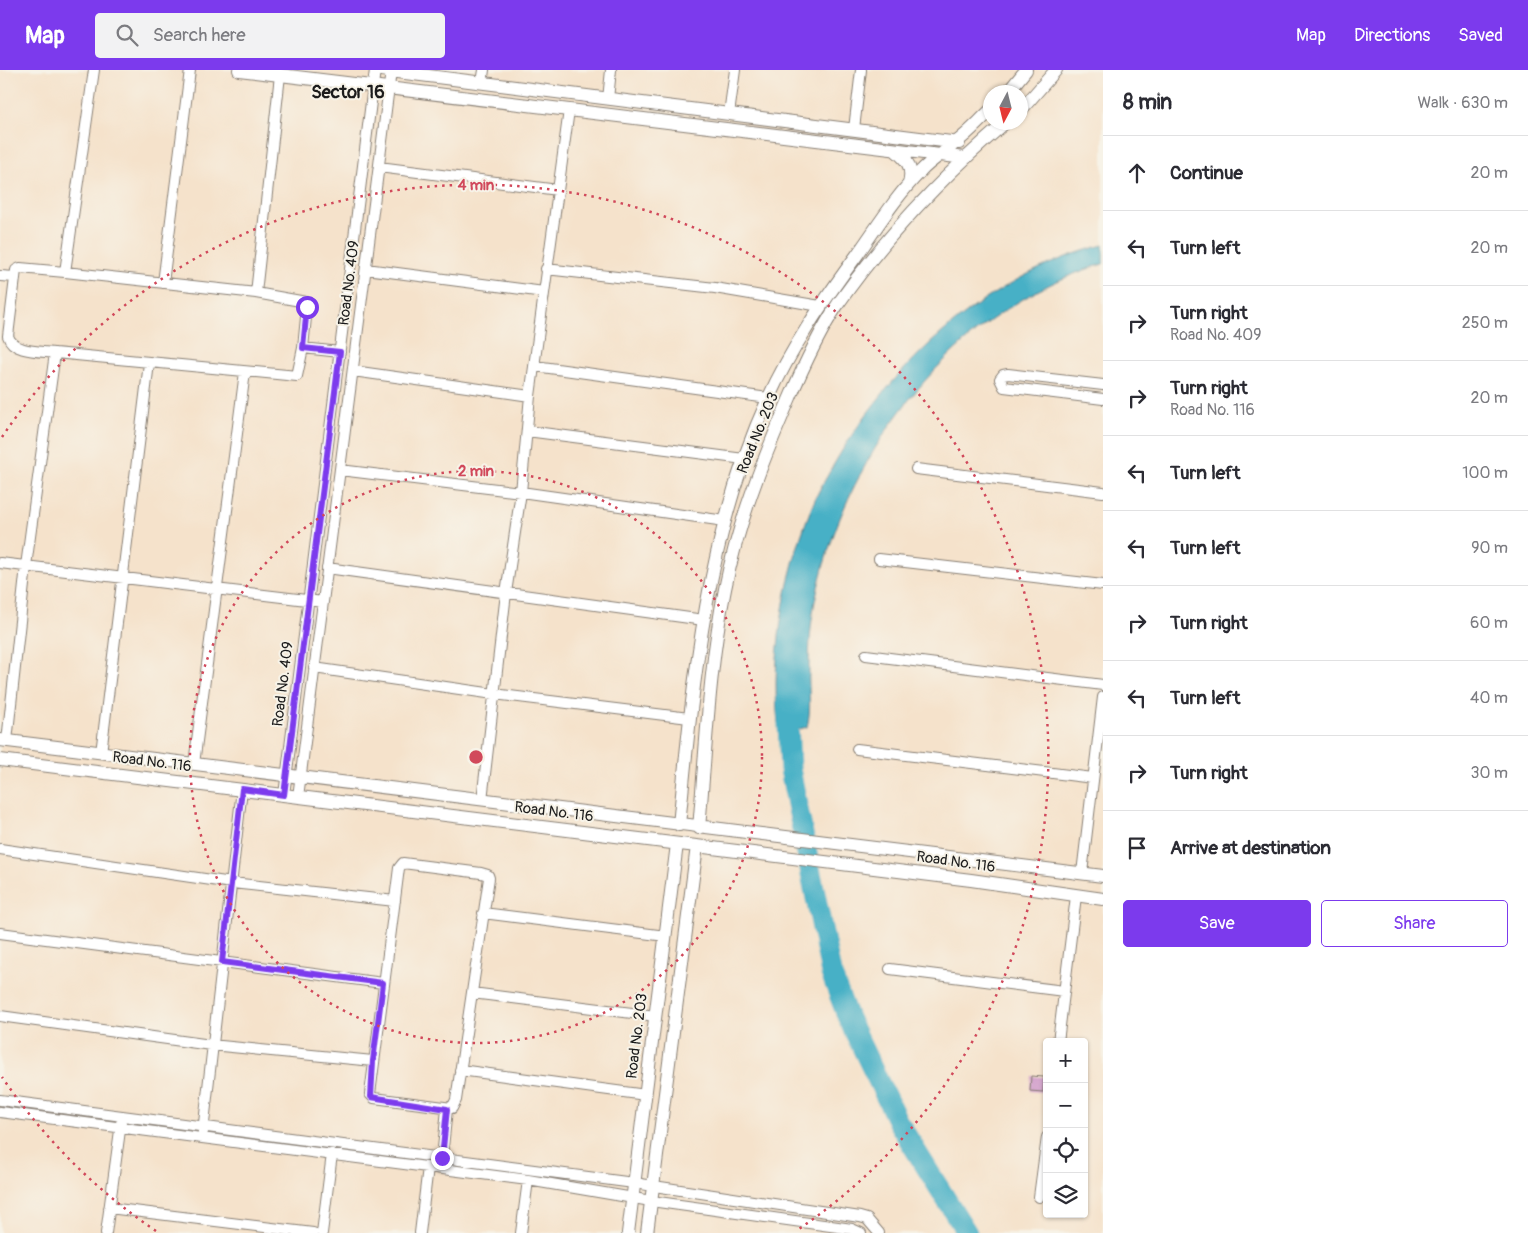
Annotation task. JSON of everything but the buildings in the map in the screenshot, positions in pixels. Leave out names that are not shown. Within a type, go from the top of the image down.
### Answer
[{"type":"street","points":[[65,272],[94,70]]},
{"type":"street","points":[[163,283],[190,70]]},
{"type":"street","points":[[239,70],[965,158]]},
{"type":"street","name":"Road No. 409","points":[[284,795],[375,70]]},
{"type":"street","points":[[608,99],[612,70]]},
{"type":"street","points":[[729,114],[735,70]]},
{"type":"street","points":[[854,129],[861,70]]},
{"type":"street","points":[[1014,85],[1026,70]]},
{"type":"street","points":[[1028,101],[1056,70]]},
{"type":"street","points":[[386,71],[483,76],[608,99],[979,145]]},
{"type":"street","name":"Road No. 409","points":[[298,797],[389,88],[386,71]]},
{"type":"street","points":[[256,292],[280,75]]},
{"type":"street","points":[[482,800],[506,593],[522,492],[530,396],[546,269],[569,110]]},
{"type":"street","points":[[679,825],[689,718],[704,620],[725,521],[744,458],[768,398],[820,306],[909,184],[983,117]]},
{"type":"street","name":"Road No. 203","points":[[698,828],[713,669],[725,590],[743,514],[776,429],[811,350],[838,305],[912,212],[965,158],[997,130]]},
{"type":"street","points":[[895,150],[909,164],[912,173],[909,184]]},
{"type":"street","points":[[379,167],[558,190]]},
{"type":"street","points":[[20,268],[256,292],[306,302],[303,348],[297,376],[149,363],[18,348],[10,342],[8,336],[15,277],[16,270],[20,268]]},
{"type":"street","points":[[366,269],[544,292]]},
{"type":"street","points":[[546,269],[716,288],[820,306]]},
{"type":"street","points":[[0,276],[15,277]]},
{"type":"street","points":[[303,348],[340,352]]},
{"type":"street","points":[[3,741],[56,353]]},
{"type":"street","points":[[101,753],[149,363]]},
{"type":"street","points":[[535,366],[768,398]]},
{"type":"street","points":[[353,371],[530,396]]},
{"type":"street","points":[[194,764],[245,372]]},
{"type":"street","points":[[1103,385],[1008,374],[1003,375],[1000,379],[1004,386],[1103,399]]},
{"type":"street","points":[[527,430],[744,458]]},
{"type":"street","points":[[916,468],[1103,492]]},
{"type":"street","points":[[340,470],[522,492],[725,521]]},
{"type":"street","points":[[879,559],[1103,585]]},
{"type":"street","points":[[0,563],[323,602]]},
{"type":"street","points":[[327,568],[704,620]]},
{"type":"street","points":[[866,655],[1103,685]]},
{"type":"street","points":[[314,668],[494,694],[689,718]]},
{"type":"street","points":[[1082,873],[1103,696]]},
{"type":"street","name":"Road No. 116","points":[[3,741],[698,828],[1103,876]]},
{"type":"street","points":[[858,750],[1093,778]]},
{"type":"street","name":"Road No. 116","points":[[0,760],[697,846],[1103,899]]},
{"type":"street","points":[[202,1138],[211,1045],[242,789]]},
{"type":"street","name":"Road No. 203","points":[[628,1233],[677,844]]},
{"type":"street","points":[[646,1233],[697,846]]},
{"type":"street","points":[[0,849],[232,883],[395,901]]},
{"type":"street","points":[[403,863],[488,875],[483,913],[454,1106],[447,1109],[371,1097],[373,1061],[399,868],[403,863]]},
{"type":"street","points":[[1058,1038],[1076,896]]},
{"type":"street","points":[[483,913],[666,936]]},
{"type":"street","points":[[0,933],[383,983]]},
{"type":"street","points":[[890,969],[1064,991]]},
{"type":"street","points":[[472,993],[656,1016]]},
{"type":"street","points":[[0,1016],[211,1045],[373,1061]]},
{"type":"street","points":[[460,1070],[646,1095]]},
{"type":"street","points":[[0,1100],[634,1183],[860,1217],[867,1220],[879,1233]]},
{"type":"street","points":[[442,1158],[447,1109]]},
{"type":"street","points":[[0,1112],[528,1180],[651,1201],[852,1229],[861,1233]]},
{"type":"street","points":[[106,1233],[122,1116]]},
{"type":"street","points":[[322,1233],[332,1154]]},
{"type":"street","points":[[420,1233],[428,1167]]},
{"type":"street","points":[[1040,1197],[1043,1171]]},
{"type":"street","points":[[521,1233],[528,1180]]},
{"type":"street","points":[[109,1208],[313,1233]]},
{"type":"water","points":[[1103,245],[1103,264],[1050,284],[1001,313],[957,348],[917,390],[883,436],[855,486],[832,538],[817,592],[810,641],[810,706],[807,727],[796,730],[778,723],[776,667],[783,608],[789,579],[806,523],[818,493],[858,427],[884,391],[915,358],[948,328],[983,301],[1021,278],[1061,259]]},
{"type":"waterway","points":[[787,699],[790,769],[831,973],[848,1018],[898,1122],[967,1233]]},
{"type":"district","name":"Sector 16","points":[[348,92]]},
{"type":"route","points":[[307,307],[303,348],[340,352],[284,795],[242,789],[222,962],[383,983],[373,1061],[371,1097],[447,1109],[442,1158]]}]
